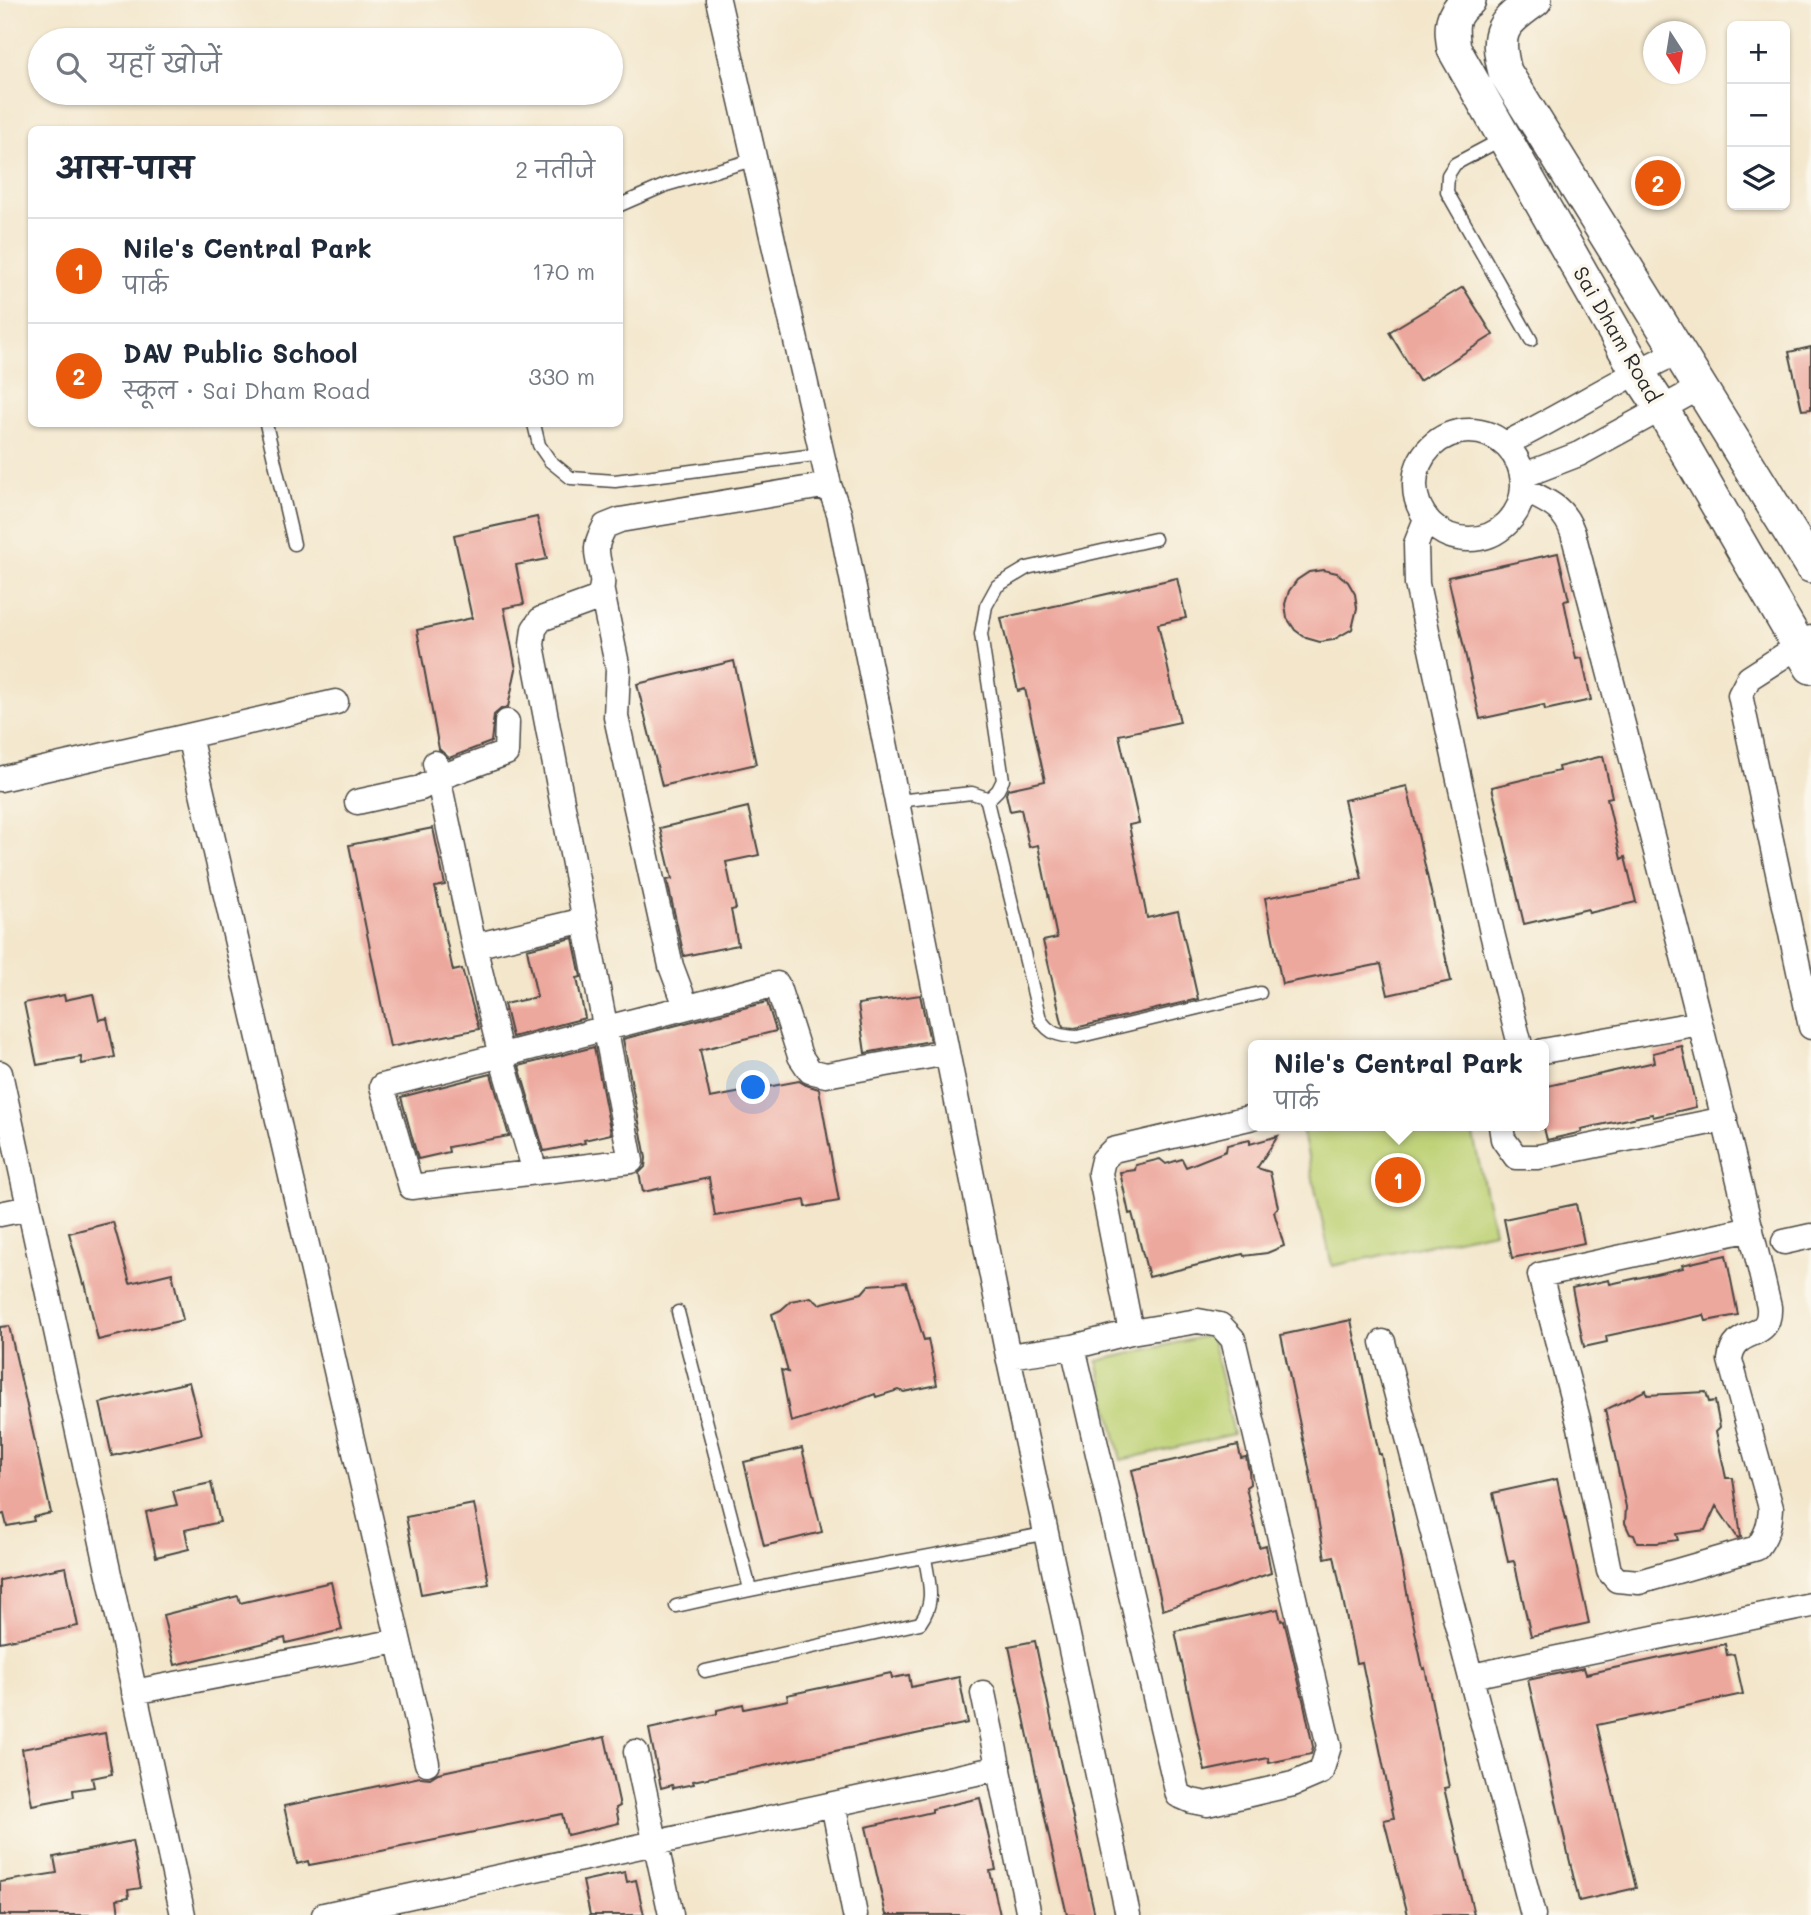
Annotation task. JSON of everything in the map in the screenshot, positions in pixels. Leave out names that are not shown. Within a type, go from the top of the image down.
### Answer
[{"type":"street","points":[[718,0],[829,485],[839,513],[1007,1356],[1128,1915]]},
{"type":"street","points":[[1463,4],[1498,45],[1509,19],[1535,0]]},
{"type":"street","name":"Sai Dham Road","points":[[1463,4],[1451,27],[1454,49],[1637,371],[1806,650]]},
{"type":"street","name":"Sai Dham Road","points":[[1498,45],[1505,72],[1524,104],[1811,566]]},
{"type":"street","points":[[1505,444],[1556,419],[1637,371],[1678,352]]},
{"type":"street","points":[[1523,482],[1702,387]]},
{"type":"street","points":[[1462,430],[1479,431],[1496,437],[1505,444],[1520,464],[1523,482],[1522,500],[1514,516],[1501,529],[1485,537],[1467,540],[1449,536],[1434,527],[1426,519],[1415,497],[1414,479],[1419,461],[1430,446],[1444,436],[1462,430]]},
{"type":"street","points":[[1523,482],[1558,507],[1568,518],[1573,533],[1725,1119],[1751,1229],[1769,1307],[1770,1319],[1763,1329],[1738,1340],[1731,1349],[1730,1360],[1770,1508],[1770,1524],[1765,1538],[1757,1548],[1639,1582],[1617,1580],[1609,1571],[1580,1427],[1540,1275],[1751,1229]]},
{"type":"street","points":[[686,1006],[671,966],[616,717],[618,669],[596,547],[605,526],[620,520],[829,485]]},
{"type":"street","points":[[1426,519],[1416,544],[1417,584],[1492,933],[1519,1040]]},
{"type":"street","points":[[602,592],[596,599],[541,618],[532,637],[607,1029],[631,1161],[411,1187],[382,1086],[607,1029],[686,1006],[777,984],[800,1056],[810,1071],[826,1075],[947,1053]]},
{"type":"street","points":[[1806,650],[1749,678],[1740,695],[1811,1027]]},
{"type":"street","points":[[0,779],[336,702]]},
{"type":"street","points":[[357,802],[421,788],[437,771],[506,753],[507,722]]},
{"type":"street","points":[[189,736],[428,1763]]},
{"type":"street","points":[[437,771],[474,946],[501,1056],[535,1172]]},
{"type":"street","points":[[474,946],[585,920]]},
{"type":"street","points":[[1549,1050],[1700,1023]]},
{"type":"street","points":[[0,1073],[183,1915]]},
{"type":"street","points":[[1131,1332],[1100,1173],[1103,1160],[1113,1150],[1248,1118]]},
{"type":"street","points":[[1502,1131],[1503,1139],[1516,1157],[1538,1157],[1725,1119]]},
{"type":"street","points":[[0,1214],[29,1208]]},
{"type":"street","points":[[1784,1242],[1811,1236]]},
{"type":"street","points":[[1007,1356],[1073,1347],[1131,1332],[1198,1321],[1220,1325],[1233,1339],[1329,1746],[1321,1772],[1293,1784],[1206,1804],[1178,1795],[1073,1347]]},
{"type":"street","points":[[1383,1342],[1533,1915]]},
{"type":"street","points":[[1472,1676],[1811,1605]]},
{"type":"street","points":[[134,1692],[398,1641]]},
{"type":"street","points":[[983,1693],[1029,1915]]},
{"type":"street","points":[[636,1752],[671,1915]]},
{"type":"street","points":[[324,1915],[999,1768]]},
{"type":"street","points":[[833,1804],[855,1915]]},
{"type":"lane","points":[[1504,137],[1455,164],[1448,175],[1447,192],[1531,340]]},
{"type":"lane","points":[[623,204],[666,185],[756,159]]},
{"type":"lane","points":[[267,427],[294,544]]},
{"type":"lane","points":[[535,427],[539,445],[550,461],[571,478],[615,481],[822,454]]},
{"type":"lane","points":[[987,801],[999,790],[1003,780],[981,634],[986,606],[997,586],[1027,568],[1155,539]]},
{"type":"lane","points":[[897,800],[972,793],[984,797],[987,801],[1040,1019],[1046,1028],[1056,1035],[1077,1037],[1260,992]]},
{"type":"lane","points":[[678,1312],[750,1588]]},
{"type":"lane","points":[[676,1606],[750,1588],[925,1558],[1047,1532]]},
{"type":"lane","points":[[705,1671],[920,1623],[929,1612],[931,1600],[925,1558]]},
{"type":"green space","points":[[1302,1131],[1472,1131],[1494,1231],[1332,1266]]},
{"type":"green space","points":[[1211,1335],[1234,1434],[1121,1460],[1097,1361]]},
{"type":"building","points":[[1463,287],[1493,335],[1419,381],[1389,332]]},
{"type":"building","points":[[1811,347],[1811,409],[1802,410],[1789,352]]},
{"type":"building","points":[[537,517],[547,559],[516,565],[524,604],[504,608],[516,669],[508,707],[494,715],[491,742],[449,758],[439,749],[417,630],[472,618],[454,535]]},
{"type":"building","points":[[1558,553],[1569,600],[1564,601],[1576,659],[1582,658],[1591,700],[1545,710],[1544,705],[1480,719],[1448,577]]},
{"type":"building","points":[[1323,570],[1337,573],[1348,582],[1355,594],[1357,608],[1352,629],[1333,640],[1320,642],[1306,638],[1295,630],[1287,618],[1285,604],[1289,591],[1297,580],[1309,572]]},
{"type":"building","points":[[1177,578],[1186,618],[1158,624],[1180,722],[1119,735],[1139,823],[1129,825],[1147,918],[1178,911],[1198,999],[1075,1028],[1063,1027],[1043,941],[1057,938],[1038,845],[1029,847],[1021,809],[1010,811],[1006,794],[1008,789],[1045,781],[1025,689],[1018,691],[1001,618]]},
{"type":"building","points":[[734,661],[756,764],[662,786],[637,684]]},
{"type":"building","points":[[1603,756],[1612,797],[1607,798],[1621,859],[1625,857],[1636,902],[1589,913],[1588,909],[1524,924],[1492,787],[1559,771],[1558,767]]},
{"type":"building","points":[[1407,786],[1451,981],[1388,995],[1381,964],[1282,984],[1265,898],[1362,879],[1344,800]]},
{"type":"building","points":[[748,807],[759,855],[726,862],[736,909],[731,910],[738,945],[684,956],[667,880],[672,879],[660,828]]},
{"type":"building","points":[[433,828],[445,885],[435,887],[453,971],[462,969],[479,1029],[390,1047],[349,845]]},
{"type":"building","points":[[573,938],[581,977],[577,978],[585,1018],[512,1037],[504,1004],[537,997],[527,949]]},
{"type":"building","points":[[93,994],[99,1020],[107,1018],[115,1057],[82,1064],[81,1057],[37,1065],[24,1003],[64,995],[65,1000]]},
{"type":"building","points":[[920,995],[930,1041],[865,1053],[858,1004]]},
{"type":"building","points":[[767,1002],[776,1031],[700,1050],[710,1098],[799,1081],[819,1089],[839,1201],[806,1207],[805,1200],[715,1216],[709,1178],[643,1192],[639,1173],[645,1167],[646,1158],[623,1039]]},
{"type":"building","points":[[1682,1046],[1696,1107],[1581,1129],[1582,1132],[1547,1140],[1545,1131],[1549,1131],[1549,1086],[1655,1062],[1653,1053]]},
{"type":"building","points":[[594,1047],[611,1134],[584,1140],[585,1143],[544,1151],[519,1066]]},
{"type":"building","points":[[491,1074],[509,1136],[448,1147],[449,1152],[418,1159],[401,1097]]},
{"type":"building","points":[[1278,1136],[1257,1168],[1270,1172],[1278,1207],[1274,1212],[1284,1246],[1267,1253],[1243,1254],[1149,1277],[1132,1213],[1129,1214],[1120,1172],[1135,1170],[1136,1165],[1160,1159],[1166,1164],[1182,1159],[1186,1167],[1226,1151],[1227,1145],[1250,1140],[1250,1144]]},
{"type":"building","points":[[1576,1204],[1584,1243],[1512,1258],[1504,1219]]},
{"type":"building","points":[[113,1222],[130,1283],[172,1273],[183,1320],[98,1340],[85,1283],[83,1284],[69,1233]]},
{"type":"building","points":[[1726,1255],[1738,1315],[1706,1321],[1704,1315],[1606,1336],[1607,1342],[1584,1347],[1572,1288],[1609,1280],[1610,1284],[1683,1268],[1682,1265]]},
{"type":"building","points":[[906,1282],[924,1340],[928,1339],[937,1385],[904,1392],[898,1390],[876,1397],[875,1394],[791,1422],[781,1370],[788,1372],[772,1314],[791,1301],[811,1297],[819,1304],[862,1293],[869,1285]]},
{"type":"building","points":[[1351,1320],[1449,1787],[1444,1788],[1474,1915],[1408,1915],[1384,1820],[1394,1818],[1362,1662],[1356,1663],[1334,1556],[1325,1558],[1281,1335]]},
{"type":"building","points":[[9,1326],[51,1513],[33,1517],[34,1521],[7,1526],[4,1514],[0,1515],[0,1327]]},
{"type":"building","points":[[189,1382],[202,1434],[112,1456],[100,1403]]},
{"type":"building","points":[[1646,1390],[1647,1395],[1706,1392],[1709,1402],[1715,1401],[1720,1427],[1716,1431],[1726,1478],[1733,1478],[1741,1537],[1738,1538],[1716,1506],[1705,1530],[1676,1534],[1678,1540],[1637,1543],[1634,1535],[1630,1534],[1625,1523],[1626,1507],[1605,1410]]},
{"type":"building","points":[[1238,1445],[1241,1458],[1246,1457],[1249,1471],[1250,1484],[1246,1487],[1259,1547],[1266,1545],[1271,1573],[1163,1610],[1132,1470]]},
{"type":"building","points":[[802,1448],[822,1532],[764,1546],[744,1462]]},
{"type":"building","points":[[1557,1479],[1589,1623],[1531,1636],[1514,1561],[1508,1562],[1493,1493]]},
{"type":"building","points":[[211,1483],[220,1522],[185,1530],[189,1549],[156,1557],[146,1512],[177,1505],[173,1491]]},
{"type":"building","points":[[474,1504],[489,1584],[421,1594],[406,1517]]},
{"type":"building","points":[[66,1567],[78,1626],[0,1642],[0,1580]]},
{"type":"building","points":[[331,1582],[342,1630],[286,1643],[285,1638],[175,1665],[163,1615],[238,1596],[240,1603]]},
{"type":"building","points":[[1278,1609],[1281,1621],[1284,1620],[1304,1704],[1313,1747],[1311,1754],[1269,1763],[1268,1758],[1205,1771],[1175,1631]]},
{"type":"building","points":[[1035,1641],[1095,1915],[1067,1915],[1050,1841],[1009,1646]]},
{"type":"building","points":[[1725,1644],[1727,1655],[1734,1654],[1743,1694],[1597,1725],[1636,1888],[1579,1901],[1528,1680],[1584,1668],[1586,1674]]},
{"type":"building","points":[[891,1673],[892,1678],[909,1675],[911,1687],[959,1677],[968,1723],[693,1781],[694,1784],[661,1788],[649,1729],[717,1714],[717,1710],[743,1704],[744,1709],[788,1700],[787,1695]]},
{"type":"building","points":[[105,1733],[112,1774],[92,1778],[94,1787],[73,1790],[74,1797],[32,1805],[22,1749]]},
{"type":"building","points":[[605,1737],[620,1806],[616,1808],[619,1823],[567,1835],[562,1814],[347,1858],[309,1865],[308,1861],[297,1864],[284,1806],[420,1777],[430,1778],[438,1773]]},
{"type":"building","points":[[980,1798],[996,1870],[990,1871],[1000,1915],[886,1915],[866,1827]]},
{"type":"building","points":[[132,1841],[141,1888],[128,1890],[129,1897],[117,1899],[119,1915],[0,1915],[0,1882],[57,1873],[54,1857]]},
{"type":"building","points":[[625,1872],[627,1882],[636,1880],[644,1915],[590,1915],[583,1881]]},
{"type":"place","name":"DAV Public School","points":[[1658,183]]},
{"type":"place","name":"Nile's Central Park","points":[[1398,1180]]}]
